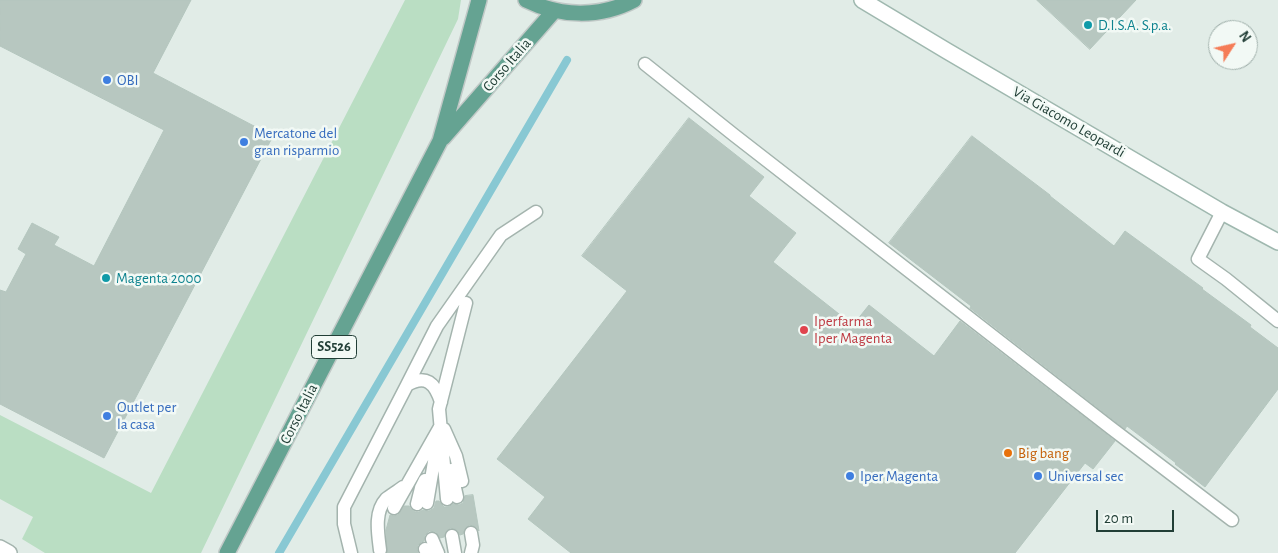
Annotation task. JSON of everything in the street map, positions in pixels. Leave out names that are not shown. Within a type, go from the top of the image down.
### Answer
[{"type":"main road","name":"Corso Italia","points":[[227,553],[440,141],[479,0]]},
{"type":"main road","points":[[526,0],[554,11],[574,14],[594,13],[634,0]]},
{"type":"main road","name":"Corso Italia","points":[[440,141],[554,11]]},
{"type":"street","name":"Via Giacomo Leopardi","points":[[863,0],[1222,212],[1278,242]]},
{"type":"street","points":[[0,548],[9,553]]},
{"type":"lane","points":[[645,64],[1111,428],[1232,520]]},
{"type":"lane","points":[[351,553],[344,524],[344,507],[437,326],[501,235],[536,212]]},
{"type":"lane","points":[[1222,212],[1198,259],[1278,321]]},
{"type":"lane","points":[[440,405],[466,303]]},
{"type":"lane","points":[[407,386],[415,380],[424,380],[432,384],[438,392],[441,427],[456,497],[456,456],[441,427]]},
{"type":"lane","points":[[422,503],[434,462],[441,427]]},
{"type":"lane","points":[[398,507],[407,484],[441,427]]},
{"type":"lane","points":[[380,550],[377,526],[380,510],[386,500],[407,484]]},
{"type":"lane","points":[[455,553],[462,535]]},
{"type":"lane","points":[[462,535],[466,553]]},
{"type":"lane","points":[[462,535],[473,546],[471,553]]},
{"type":"lane","points":[[428,547],[438,553]]},
{"type":"green space","points":[[405,0],[461,0],[458,19],[201,553],[45,553],[22,539],[33,517],[0,499],[0,415],[151,493]]},
{"type":"building","name":"Magenta 2000","points":[[0,0],[191,0],[153,73],[273,136],[104,458],[0,404],[0,290],[6,292],[26,254],[18,249],[32,223],[59,237],[54,245],[94,266],[164,130],[0,46]]},
{"type":"building","name":"D.I.S.A. S.p.a.","points":[[1037,0],[1136,0],[1090,49]]},
{"type":"building","points":[[689,118],[764,177],[749,196],[796,233],[773,262],[853,325],[869,305],[934,356],[960,321],[1115,441],[1093,469],[1085,463],[1015,553],[571,553],[528,519],[545,497],[497,459],[627,291],[582,256]]},
{"type":"building","points":[[972,136],[1114,246],[1125,231],[1203,288],[1278,348],[1278,389],[1205,487],[1127,426],[1125,429],[889,243]]},
{"type":"building","points":[[473,495],[479,531],[474,526],[469,525],[463,534],[460,535],[458,531],[450,528],[444,537],[440,538],[436,532],[429,531],[425,535],[424,541],[418,545],[418,553],[387,553],[386,530],[390,515],[398,515],[404,506],[409,506],[415,512],[429,511],[434,508],[436,501],[439,501],[444,507],[453,504],[459,505],[463,503],[465,496]]},
{"type":"waterway","points":[[279,553],[567,60]]},
{"type":"place","name":"D.I.S.A. S.p.a.","points":[[1088,25]]},
{"type":"place","name":"OBI","points":[[107,80]]},
{"type":"place","name":"Mercatone del gran risparmio","points":[[244,142]]},
{"type":"place","name":"Magenta 2000","points":[[106,278]]},
{"type":"place","name":"Iperfarma Iper Magenta","points":[[804,330]]},
{"type":"place","name":"Outlet per la casa","points":[[107,416]]},
{"type":"place","name":"Big bang","points":[[1008,453]]},
{"type":"place","name":"Iper Magenta","points":[[850,476]]},
{"type":"place","name":"Universal sec","points":[[1038,476]]}]
